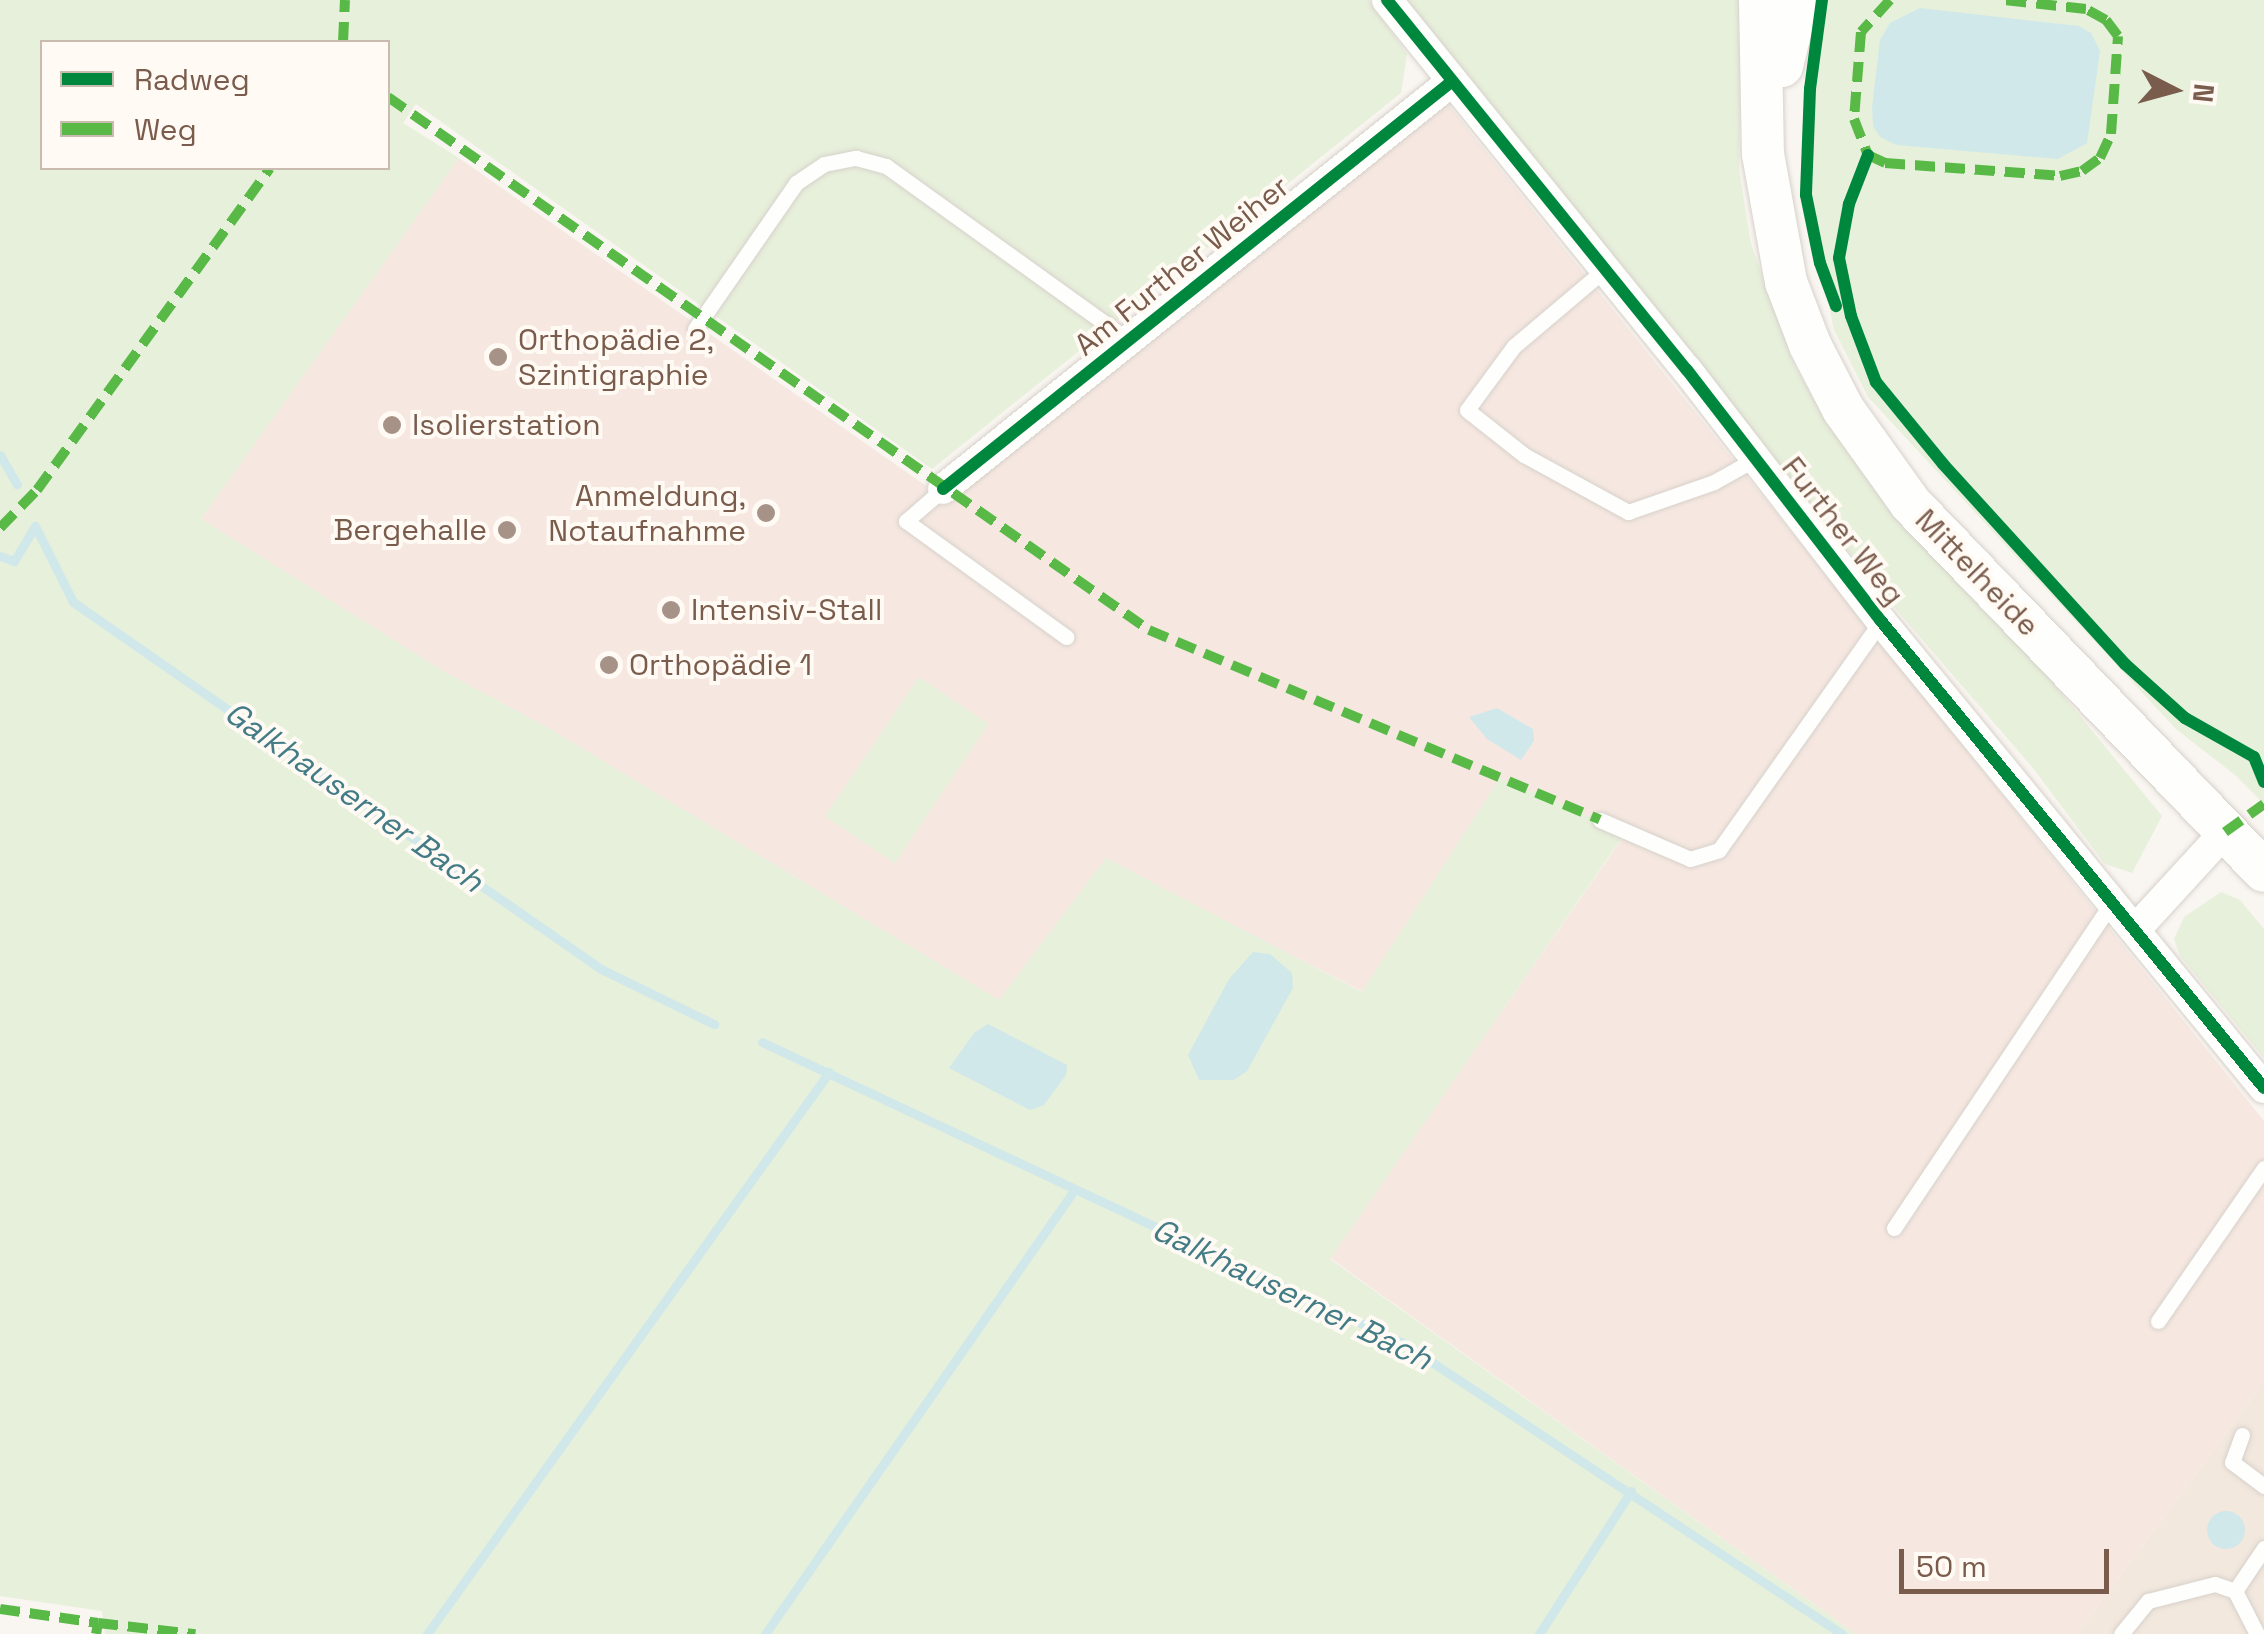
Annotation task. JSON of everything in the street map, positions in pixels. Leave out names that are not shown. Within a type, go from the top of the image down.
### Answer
[{"type":"main road","name":"Mittelheide","points":[[1760,0],[1763,154],[1786,282],[1810,345],[1843,409],[1879,463],[1950,545],[2264,871]]},
{"type":"main road","name":"Mittelheide","points":[[1774,221],[1787,0]]},
{"type":"main road","points":[[1782,66],[1798,0]]},
{"type":"street","name":"Further Weg","points":[[1386,0],[1756,459],[1881,621],[2264,1088]]},
{"type":"street","name":"Am Further Weiher","points":[[944,489],[1451,82]]},
{"type":"street","points":[[2136,928],[2226,832]]},
{"type":"lane","points":[[695,329],[796,183],[824,164],[856,158],[886,166],[1128,339]]},
{"type":"lane","points":[[1604,270],[1514,346],[1468,410],[1524,455],[1628,512],[1714,482],[1756,459]]},
{"type":"lane","points":[[944,489],[906,521],[1066,637]]},
{"type":"lane","points":[[1600,820],[1690,859],[1719,850],[1881,621]]},
{"type":"lane","points":[[1894,1228],[2112,902]]},
{"type":"lane","points":[[2158,1321],[2264,1168]]},
{"type":"lane","points":[[2242,1435],[2232,1462],[2264,1486]]},
{"type":"lane","points":[[2234,1591],[2264,1548]]},
{"type":"lane","points":[[2121,1634],[2148,1601],[2215,1584],[2234,1591],[2257,1634]]},
{"type":"shaded area","points":[[1447,103],[2264,1121],[2264,1382],[2077,1634],[1856,1634],[1330,1258],[1626,833],[1500,778],[1363,992],[1106,859],[999,1000],[550,729],[443,671],[201,519],[459,158],[949,502]]},
{"type":"shaded area","points":[[2264,1382],[2264,1634],[2077,1634]]},
{"type":"green space","points":[[0,0],[1369,0],[1407,54],[1401,93],[932,469],[416,104],[403,123],[459,158],[201,519],[443,671],[550,729],[999,1000],[1106,858],[1362,992],[1500,778],[1626,832],[1330,1259],[1856,1634],[105,1634],[102,1611],[0,1596]]},
{"type":"green space","points":[[1401,0],[1741,0],[1739,170],[1751,244],[1795,367],[1832,429],[2021,644],[2162,816],[2132,873],[2105,864],[2032,767],[1889,601]]},
{"type":"green space","points":[[1822,0],[2264,0],[2264,804],[2235,775],[2176,729],[1868,397],[1834,330],[1806,195],[1810,89]]},
{"type":"green space","points":[[919,677],[989,724],[895,863],[825,816]]},
{"type":"green space","points":[[2221,892],[2240,900],[2264,929],[2264,1058],[2180,956],[2174,939],[2184,917]]},
{"type":"water","points":[[1920,8],[2079,26],[2091,33],[2100,51],[2087,143],[2058,159],[1896,145],[1880,137],[1873,126],[1872,107],[1880,40],[1890,23]]},
{"type":"water","points":[[1497,708],[1533,729],[1534,741],[1521,760],[1487,739],[1469,717]]},
{"type":"water","points":[[1253,952],[1270,954],[1292,973],[1293,988],[1247,1071],[1234,1080],[1199,1080],[1188,1055],[1229,979]]},
{"type":"water","points":[[988,1024],[1067,1065],[1066,1075],[1044,1105],[1030,1110],[949,1068],[974,1033]]},
{"type":"water","points":[[2226,1511],[2240,1516],[2245,1530],[2240,1544],[2226,1549],[2212,1544],[2207,1530],[2212,1516]]},
{"type":"waterway","name":"Galkhauserner Bach","points":[[0,455],[17,485]]},
{"type":"waterway","name":"Galkhauserner Bach","points":[[35,526],[73,602],[601,969],[714,1024]]},
{"type":"waterway","points":[[0,556],[14,561],[35,526]]},
{"type":"waterway","name":"Galkhauserner Bach","points":[[762,1042],[1403,1343],[1842,1634]]},
{"type":"waterway","points":[[427,1634],[829,1072]]},
{"type":"waterway","points":[[765,1634],[1075,1189]]},
{"type":"waterway","points":[[1539,1634],[1631,1491]]},
{"type":"marked path","points":[[343,40],[345,0]]},
{"type":"marked path","points":[[1890,0],[1861,32],[1854,119],[1868,155],[1885,163],[2060,176],[2082,171],[2100,158],[2111,134],[2118,36],[2106,20],[2086,9],[2004,0]]},
{"type":"marked path","points":[[390,98],[1149,630],[1600,820]]},
{"type":"marked path","points":[[0,528],[37,490],[269,170]]},
{"type":"marked path","points":[[2225,832],[2264,804]]},
{"type":"marked path","points":[[0,1609],[98,1623],[96,1634]]},
{"type":"marked path","points":[[98,1623],[195,1634]]},
{"type":"cycle path","points":[[1387,0],[1687,370],[1881,621],[2264,1088]]},
{"type":"cycle path","points":[[1822,0],[1810,89],[1806,195],[1820,263],[1836,306]]},
{"type":"cycle path","points":[[943,489],[1451,82]]},
{"type":"cycle path","points":[[1868,155],[1849,204],[1839,258],[1851,316],[1876,382],[1943,464],[2125,664],[2185,718],[2254,757],[2264,782]]},
{"type":"place","name":"Orthopädie 2, Szintigraphie","points":[[498,357]]},
{"type":"place","name":"Isolierstation","points":[[392,425]]},
{"type":"place","name":"Anmeldung, Notaufnahme","points":[[766,513]]},
{"type":"place","name":"Bergehalle","points":[[507,530]]},
{"type":"place","name":"Intensiv-Stall","points":[[671,610]]},
{"type":"place","name":"Orthopädie 1","points":[[609,665]]}]
